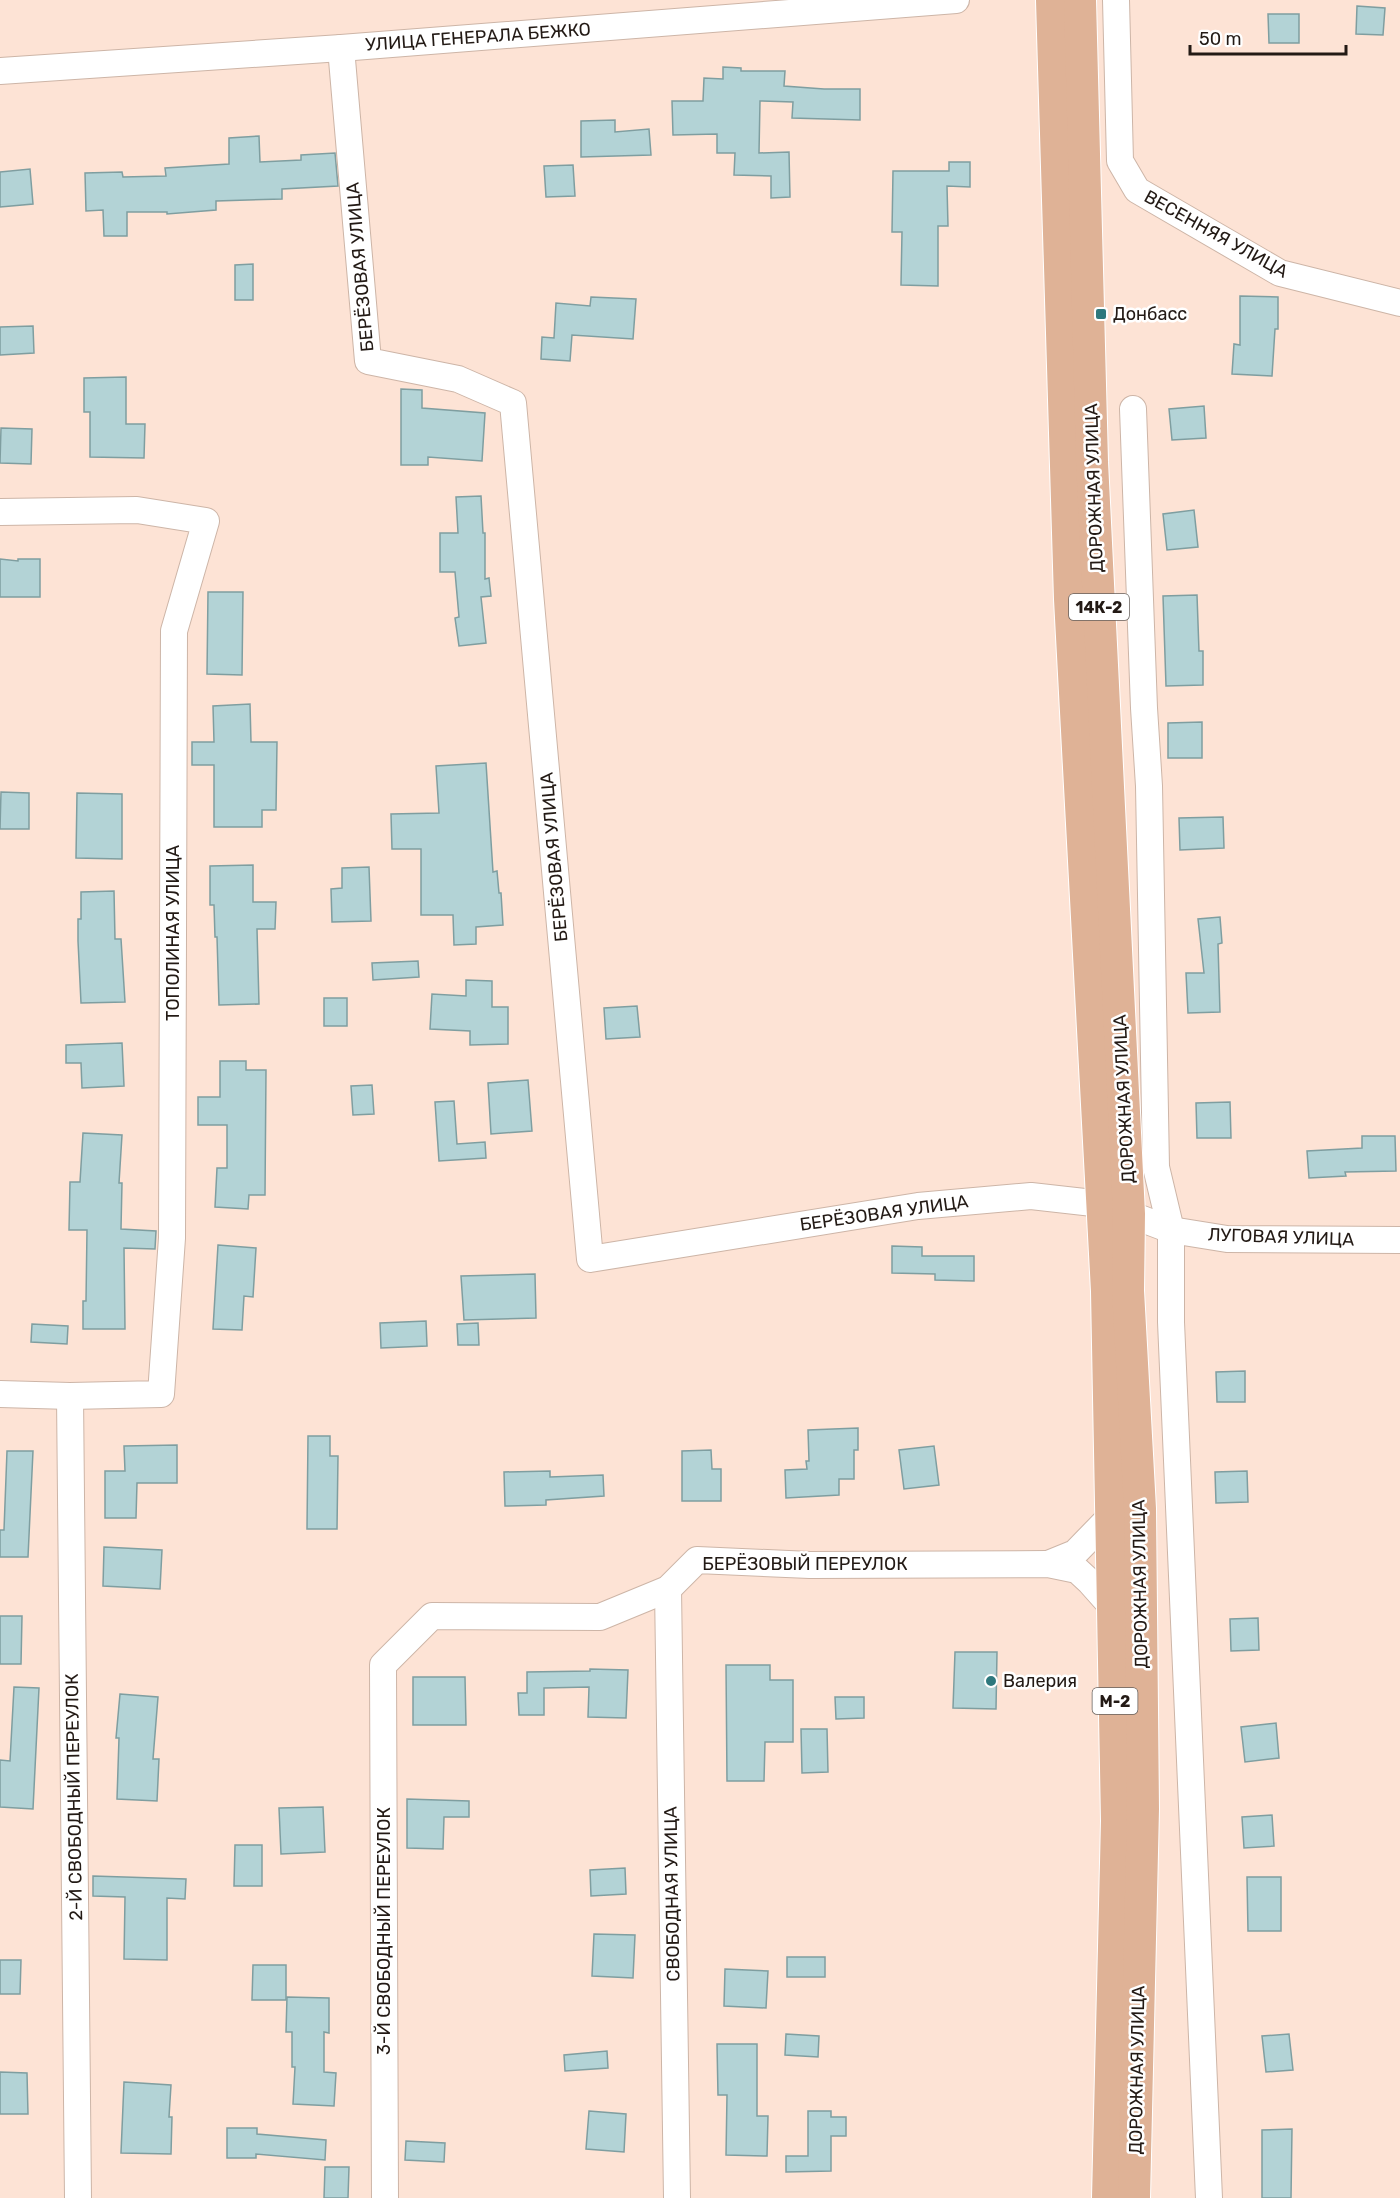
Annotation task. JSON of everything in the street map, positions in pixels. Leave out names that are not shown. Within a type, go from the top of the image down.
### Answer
[{"type":"main road","name":"ДОРОЖНАЯ УЛИЦА","points":[[1053,0],[1070,599],[1116,1209],[1128,1291],[1140,1509],[1143,1809],[1134,2198]]},
{"type":"main road","name":"ДОРОЖНАЯ УЛИЦА","points":[[1080,0],[1116,1209],[1107,1291],[1117,1821],[1108,2198]]},
{"type":"street","name":"УЛИЦА ГЕНЕРАЛА БЕЖКО","points":[[0,71],[341,48],[956,0]]},
{"type":"street","name":"ВЕСЕННЯЯ УЛИЦА","points":[[1116,0],[1120,161],[1137,190],[1280,273],[1400,303]]},
{"type":"street","name":"БЕРЁЗОВАЯ УЛИЦА","points":[[341,48],[368,361],[458,379],[513,403],[590,1259],[918,1206],[1031,1196],[1116,1209]]},
{"type":"street","name":"ДОРОЖНАЯ УЛИЦА","points":[[1133,409],[1149,786],[1156,1167],[1171,1230],[1171,1322],[1209,2198]]},
{"type":"street","name":"ТОПОЛИНАЯ УЛИЦА","points":[[0,512],[137,510],[206,521],[174,631],[172,1238],[161,1394],[70,1396],[0,1394]]},
{"type":"street","name":"ЛУГОВАЯ УЛИЦА","points":[[1116,1209],[1171,1230],[1227,1239],[1400,1240]]},
{"type":"street","name":"2-Й СВОБОДНЫЙ ПЕРЕУЛОК","points":[[70,1396],[78,2198]]},
{"type":"street","name":"БЕРЁЗОВЫЙ ПЕРЕУЛОК","points":[[1048,1564],[1075,1553],[1113,1514]]},
{"type":"street","name":"БЕРЁЗОВЫЙ ПЕРЕУЛОК","points":[[383,1665],[432,1616],[600,1617],[668,1589],[696,1560],[810,1565],[1048,1564],[1077,1570],[1114,1609]]},
{"type":"street","name":"СВОБОДНАЯ УЛИЦА","points":[[668,1589],[677,2198]]},
{"type":"street","name":"3-Й СВОБОДНЫЙ ПЕРЕУЛОК","points":[[383,1665],[385,2198]]},
{"type":"building","points":[[1357,6],[1385,8],[1383,35],[1356,34]]},
{"type":"building","points":[[1268,14],[1299,14],[1299,43],[1269,43]]},
{"type":"building","points":[[723,67],[741,68],[741,71],[785,71],[784,86],[860,89],[860,120],[792,118],[793,102],[760,101],[759,153],[789,152],[790,197],[771,198],[771,176],[734,175],[735,153],[717,153],[717,134],[673,135],[672,101],[703,101],[704,78],[723,79]]},
{"type":"building","points":[[615,120],[615,132],[649,129],[651,155],[581,157],[581,121]]},
{"type":"building","points":[[259,136],[260,162],[301,160],[301,155],[335,153],[338,186],[282,189],[282,199],[216,201],[216,210],[167,214],[167,212],[127,212],[127,236],[104,236],[103,210],[86,211],[85,173],[122,172],[123,177],[166,176],[165,168],[229,164],[229,138]]},
{"type":"building","points":[[949,162],[970,162],[970,187],[947,186],[948,226],[938,226],[938,286],[901,285],[902,232],[892,232],[893,171],[949,171]]},
{"type":"building","points":[[573,165],[575,196],[546,197],[544,166]]},
{"type":"building","points":[[30,169],[33,204],[0,207],[0,172]]},
{"type":"building","points":[[253,264],[253,300],[235,300],[235,265]]},
{"type":"building","points":[[1240,296],[1278,297],[1278,329],[1275,329],[1272,376],[1232,374],[1234,344],[1240,345]]},
{"type":"building","points":[[591,297],[636,299],[633,339],[572,335],[570,361],[541,359],[542,337],[554,338],[556,303],[590,306]]},
{"type":"building","points":[[33,326],[34,353],[0,355],[0,327]]},
{"type":"building","points":[[126,377],[126,424],[145,424],[144,458],[90,457],[90,412],[84,412],[84,378]]},
{"type":"building","points":[[401,389],[422,390],[422,408],[485,413],[482,461],[428,457],[428,465],[401,465]]},
{"type":"building","points":[[1204,406],[1206,438],[1172,440],[1169,409]]},
{"type":"building","points":[[1,428],[32,429],[31,464],[0,463]]},
{"type":"building","points":[[481,496],[483,533],[485,533],[485,579],[489,578],[491,596],[481,597],[486,643],[459,646],[455,618],[459,617],[455,572],[440,572],[440,533],[458,533],[456,497]]},
{"type":"building","points":[[1194,510],[1198,547],[1167,550],[1163,514]]},
{"type":"building","points":[[0,559],[18,561],[18,559],[40,559],[40,597],[0,597]]},
{"type":"building","points":[[208,592],[243,592],[242,675],[207,674]]},
{"type":"building","points":[[1197,595],[1199,651],[1203,651],[1203,685],[1166,686],[1163,596]]},
{"type":"building","points":[[250,704],[251,742],[277,742],[276,810],[262,810],[262,827],[214,827],[214,765],[192,765],[192,742],[214,742],[213,706]]},
{"type":"building","points":[[1202,722],[1202,758],[1168,758],[1168,723]]},
{"type":"building","points":[[486,763],[493,872],[497,871],[503,925],[476,927],[476,944],[454,945],[453,915],[421,915],[421,849],[392,849],[391,814],[439,813],[436,766]]},
{"type":"building","points":[[1,792],[29,793],[29,829],[0,829]]},
{"type":"building","points":[[77,793],[122,794],[122,859],[76,858]]},
{"type":"building","points":[[1223,817],[1224,848],[1180,850],[1179,818]]},
{"type":"building","points":[[253,865],[253,902],[276,902],[275,929],[257,929],[259,1004],[219,1005],[217,937],[215,937],[214,905],[210,905],[210,866]]},
{"type":"building","points":[[369,867],[371,921],[332,922],[331,889],[342,888],[342,868]]},
{"type":"building","points":[[114,891],[115,939],[121,939],[125,1002],[81,1003],[78,919],[81,919],[81,892]]},
{"type":"building","points":[[1220,917],[1222,943],[1218,944],[1220,1012],[1188,1013],[1186,973],[1204,973],[1198,919]]},
{"type":"building","points":[[418,961],[419,977],[373,980],[372,963]]},
{"type":"building","points":[[466,980],[492,981],[492,1007],[508,1007],[508,1044],[470,1045],[470,1031],[430,1029],[432,994],[466,996]]},
{"type":"building","points":[[324,998],[347,998],[347,1026],[324,1026]]},
{"type":"building","points":[[637,1006],[640,1037],[606,1039],[604,1008]]},
{"type":"building","points":[[122,1043],[124,1086],[82,1088],[81,1063],[66,1063],[66,1045]]},
{"type":"building","points":[[220,1061],[246,1061],[246,1070],[266,1070],[265,1195],[249,1195],[248,1209],[215,1207],[217,1168],[227,1168],[227,1125],[198,1125],[198,1097],[220,1097]]},
{"type":"building","points":[[528,1080],[532,1131],[491,1134],[488,1083]]},
{"type":"building","points":[[372,1085],[374,1114],[353,1115],[351,1086]]},
{"type":"building","points":[[454,1101],[457,1144],[485,1142],[486,1158],[439,1161],[435,1102]]},
{"type":"building","points":[[1230,1102],[1231,1138],[1197,1138],[1196,1103]]},
{"type":"building","points":[[83,1133],[122,1135],[119,1183],[122,1183],[121,1229],[156,1231],[155,1249],[124,1248],[125,1329],[83,1329],[83,1301],[86,1301],[87,1230],[69,1230],[70,1182],[80,1182]]},
{"type":"building","points":[[1362,1136],[1395,1136],[1396,1171],[1345,1172],[1346,1176],[1309,1178],[1307,1151],[1362,1148]]},
{"type":"building","points":[[218,1245],[256,1248],[253,1297],[244,1296],[242,1330],[213,1329]]},
{"type":"building","points":[[892,1246],[922,1247],[922,1256],[974,1256],[974,1281],[935,1280],[935,1274],[892,1273]]},
{"type":"building","points":[[535,1274],[536,1318],[464,1320],[461,1276]]},
{"type":"building","points":[[426,1321],[427,1346],[381,1348],[380,1323]]},
{"type":"building","points":[[478,1323],[479,1345],[458,1345],[457,1324]]},
{"type":"building","points":[[32,1324],[68,1326],[67,1344],[31,1342]]},
{"type":"building","points":[[1245,1371],[1245,1402],[1217,1402],[1216,1372]]},
{"type":"building","points":[[858,1428],[858,1450],[854,1450],[854,1479],[839,1479],[839,1495],[786,1498],[785,1470],[807,1469],[808,1430]]},
{"type":"building","points":[[308,1436],[330,1436],[330,1456],[338,1456],[337,1529],[307,1529]]},
{"type":"building","points":[[177,1445],[177,1483],[137,1483],[136,1518],[105,1518],[105,1471],[125,1471],[124,1446]]},
{"type":"building","points":[[934,1446],[939,1485],[904,1489],[899,1450]]},
{"type":"building","points":[[711,1450],[712,1469],[721,1469],[721,1501],[682,1501],[682,1451]]},
{"type":"building","points":[[7,1451],[33,1451],[28,1557],[0,1557],[0,1530],[4,1530]]},
{"type":"building","points":[[550,1471],[550,1477],[603,1475],[604,1496],[546,1500],[546,1505],[505,1506],[504,1472]]},
{"type":"building","points":[[1247,1471],[1248,1502],[1216,1503],[1215,1472]]},
{"type":"building","points":[[104,1547],[162,1550],[160,1589],[103,1586]]},
{"type":"building","points":[[0,1616],[22,1616],[21,1664],[0,1664]]},
{"type":"building","points":[[1258,1618],[1259,1650],[1231,1651],[1230,1619]]},
{"type":"building","points":[[955,1652],[997,1652],[996,1709],[953,1708]]},
{"type":"building","points":[[726,1665],[770,1665],[770,1680],[793,1680],[793,1742],[765,1742],[764,1781],[727,1781]]},
{"type":"building","points":[[590,1669],[628,1670],[626,1718],[588,1717],[589,1687],[544,1688],[544,1715],[519,1715],[518,1693],[527,1693],[527,1672],[590,1671]]},
{"type":"building","points":[[413,1677],[465,1677],[466,1725],[413,1725]]},
{"type":"building","points":[[14,1687],[39,1688],[33,1809],[0,1807],[0,1760],[10,1761]]},
{"type":"building","points":[[120,1694],[158,1697],[153,1759],[159,1759],[157,1801],[117,1799],[119,1738],[116,1738]]},
{"type":"building","points":[[835,1697],[864,1697],[864,1718],[836,1719]]},
{"type":"building","points":[[1276,1723],[1279,1758],[1245,1762],[1241,1727]]},
{"type":"building","points":[[801,1729],[827,1729],[828,1772],[802,1773]]},
{"type":"building","points":[[407,1799],[469,1801],[469,1817],[444,1817],[443,1849],[407,1848]]},
{"type":"building","points":[[323,1807],[325,1852],[281,1854],[279,1808]]},
{"type":"building","points":[[1272,1815],[1274,1846],[1244,1848],[1242,1817]]},
{"type":"building","points":[[235,1845],[262,1845],[262,1886],[234,1886]]},
{"type":"building","points":[[625,1868],[626,1894],[591,1896],[590,1870]]},
{"type":"building","points":[[93,1876],[186,1879],[185,1899],[167,1898],[167,1960],[124,1959],[125,1897],[93,1896]]},
{"type":"building","points":[[1247,1877],[1281,1877],[1281,1931],[1248,1931]]},
{"type":"building","points":[[594,1934],[635,1935],[633,1978],[592,1976]]},
{"type":"building","points":[[787,1957],[825,1957],[825,1977],[787,1977]]},
{"type":"building","points":[[0,1960],[21,1960],[20,1994],[0,1994]]},
{"type":"building","points":[[253,1965],[286,1965],[286,2000],[252,2000]]},
{"type":"building","points":[[725,1969],[768,1971],[766,2008],[724,2006]]},
{"type":"building","points":[[287,1997],[329,1998],[329,2033],[324,2032],[324,2072],[336,2073],[334,2106],[293,2104],[295,2067],[292,2067],[292,2032],[286,2032]]},
{"type":"building","points":[[786,2034],[819,2036],[818,2057],[785,2055]]},
{"type":"building","points":[[1289,2034],[1293,2070],[1266,2072],[1262,2036]]},
{"type":"building","points":[[717,2044],[757,2044],[757,2116],[768,2116],[767,2156],[726,2155],[727,2095],[718,2095]]},
{"type":"building","points":[[607,2051],[608,2068],[565,2071],[564,2055]]},
{"type":"building","points":[[0,2072],[27,2073],[28,2114],[0,2114]]},
{"type":"building","points":[[124,2082],[171,2085],[169,2117],[172,2117],[171,2154],[121,2153]]},
{"type":"building","points":[[589,2111],[626,2114],[624,2152],[586,2149]]},
{"type":"building","points":[[808,2111],[831,2111],[831,2117],[846,2117],[846,2136],[831,2136],[831,2171],[786,2172],[786,2156],[808,2156]]},
{"type":"building","points":[[227,2128],[257,2128],[257,2134],[326,2140],[325,2160],[256,2154],[256,2158],[227,2158]]},
{"type":"building","points":[[1292,2129],[1291,2198],[1262,2198],[1262,2130]]},
{"type":"building","points":[[406,2141],[445,2143],[444,2162],[405,2160]]},
{"type":"building","points":[[325,2167],[349,2167],[348,2198],[324,2198]]},
{"type":"place","name":"Донбасс","points":[[1101,314]]},
{"type":"place","name":"Валерия","points":[[991,1681]]}]
